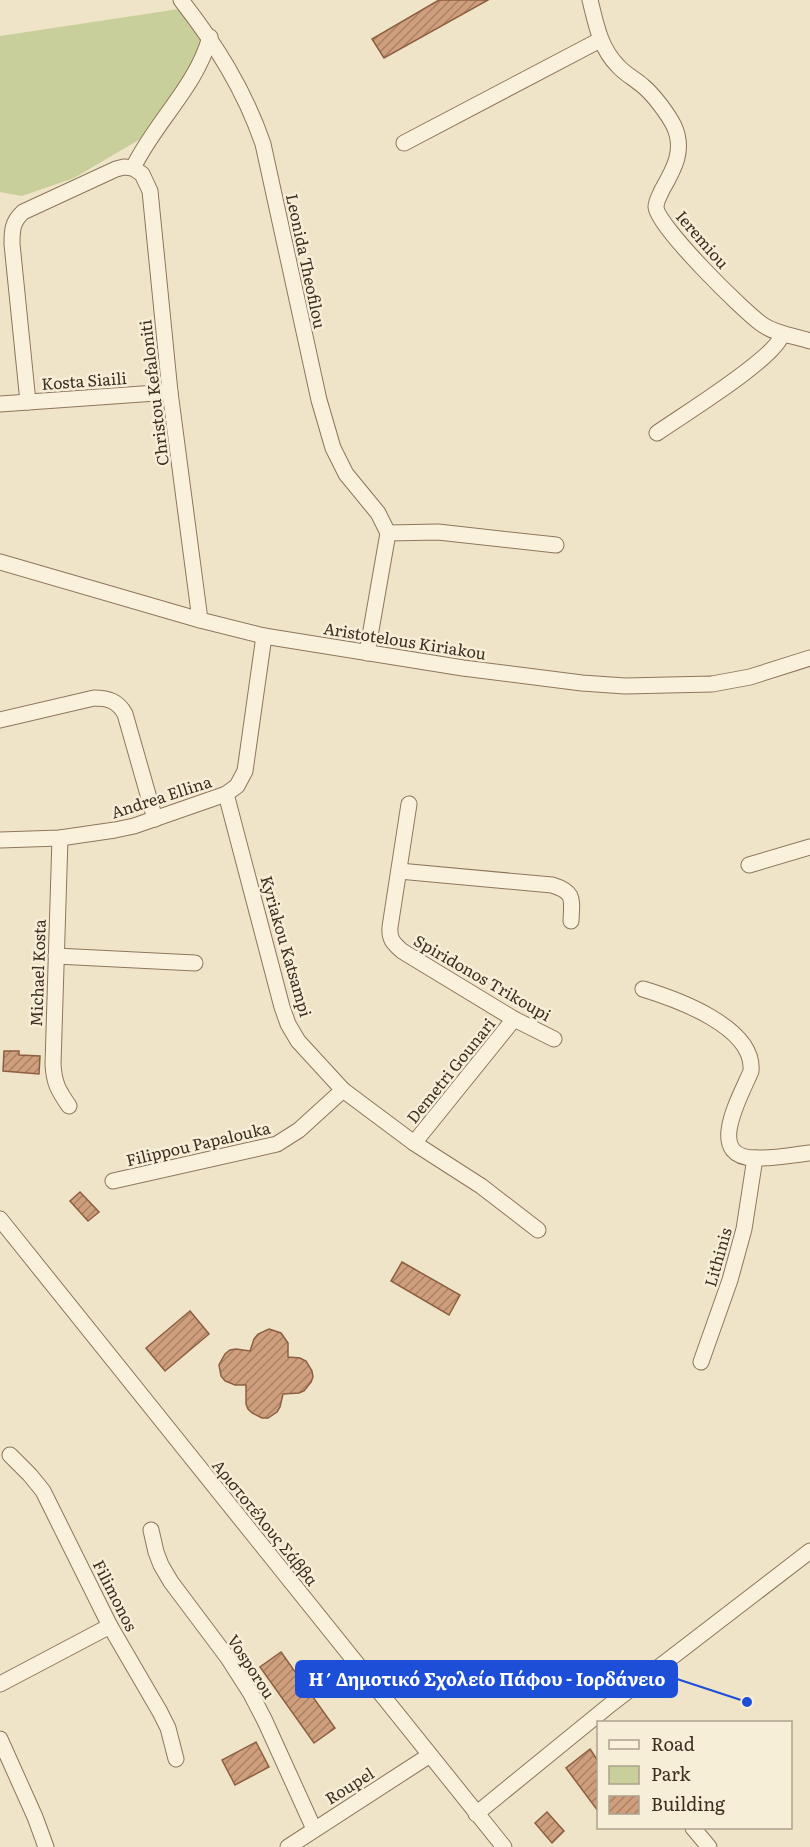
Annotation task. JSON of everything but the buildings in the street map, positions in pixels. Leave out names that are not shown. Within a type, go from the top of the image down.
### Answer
[{"type":"street","name":"Leonida Theofilou","points":[[180,0],[210,37],[256,122],[263,144],[319,400],[333,448],[346,474],[378,513],[388,533]]},
{"type":"street","name":"Ieremiou","points":[[590,0],[600,40],[610,57],[619,68],[648,90],[674,126],[679,143],[678,157],[674,170],[657,200],[658,215],[666,227],[723,290],[761,324],[782,334],[810,341]]},
{"type":"street","points":[[28,402],[6,243],[15,221],[23,212],[116,168],[133,168],[150,138],[190,82],[210,37]]},
{"type":"street","points":[[404,144],[600,40]]},
{"type":"street","name":"Christou Kefaloniti","points":[[133,168],[142,174],[150,191],[170,393],[200,620]]},
{"type":"street","points":[[657,433],[761,361],[781,340],[782,334]]},
{"type":"street","name":"Kosta Siaili","points":[[0,404],[170,393]]},
{"type":"street","points":[[367,653],[388,533],[438,532],[556,545]]},
{"type":"street","name":"Aristotelous Kiriakou","points":[[0,562],[200,620],[264,636],[570,682],[625,686],[712,684],[750,677],[810,658]]},
{"type":"street","points":[[226,794],[237,786],[245,771],[264,636]]},
{"type":"street","points":[[0,720],[94,698],[105,698],[115,702],[126,714],[154,819]]},
{"type":"street","name":"Andrea Ellina","points":[[0,840],[60,838],[115,830],[226,794]]},
{"type":"street","name":"Kyriakou Katsampi","points":[[226,794],[282,1007],[298,1041],[343,1090],[414,1143],[481,1186],[538,1230]]},
{"type":"street","name":"Spiridonos Trikoupi","points":[[409,804],[390,927],[389,936],[393,944],[514,1019],[554,1039]]},
{"type":"street","name":"Michael Kosta","points":[[60,838],[53,1072],[59,1091],[69,1106]]},
{"type":"street","points":[[749,865],[810,847]]},
{"type":"street","points":[[399,871],[552,885],[570,894],[571,921]]},
{"type":"street","points":[[56,956],[195,963]]},
{"type":"street","points":[[643,989],[676,999],[699,1010],[720,1022],[745,1047],[752,1064],[752,1071],[733,1115],[728,1136],[729,1145],[733,1151],[745,1158],[810,1153]]},
{"type":"street","name":"Demetri Gounari","points":[[414,1143],[514,1019]]},
{"type":"street","name":"Filippou Papalouka","points":[[113,1180],[277,1144],[299,1130],[343,1090]]},
{"type":"street","name":"Lithinis","points":[[701,1362],[730,1280],[744,1229],[755,1158]]},
{"type":"street","name":"Αριστοτέλους Σάββα","points":[[0,1219],[504,1847]]},
{"type":"street","name":"Filimonos","points":[[10,1455],[43,1491],[110,1626],[168,1728],[176,1759]]},
{"type":"street","name":"Vosporou","points":[[151,1530],[161,1565],[171,1582],[228,1658],[251,1694],[314,1829]]},
{"type":"street","points":[[477,1814],[611,1704],[810,1551]]},
{"type":"street","points":[[0,1684],[110,1626]]},
{"type":"street","points":[[0,1739],[46,1847]]},
{"type":"street","name":"Roupel","points":[[293,1846],[314,1829],[430,1755]]},
{"type":"street","points":[[695,1829],[710,1847]]},
{"type":"green space","points":[[179,9],[205,41],[191,69],[142,138],[74,178],[22,196],[0,192],[0,36]]},
{"type":"place","name":"Η΄ Δημοτικό Σχολείο Πάφου - Ιορδάνειο","points":[[747,1702]]}]
